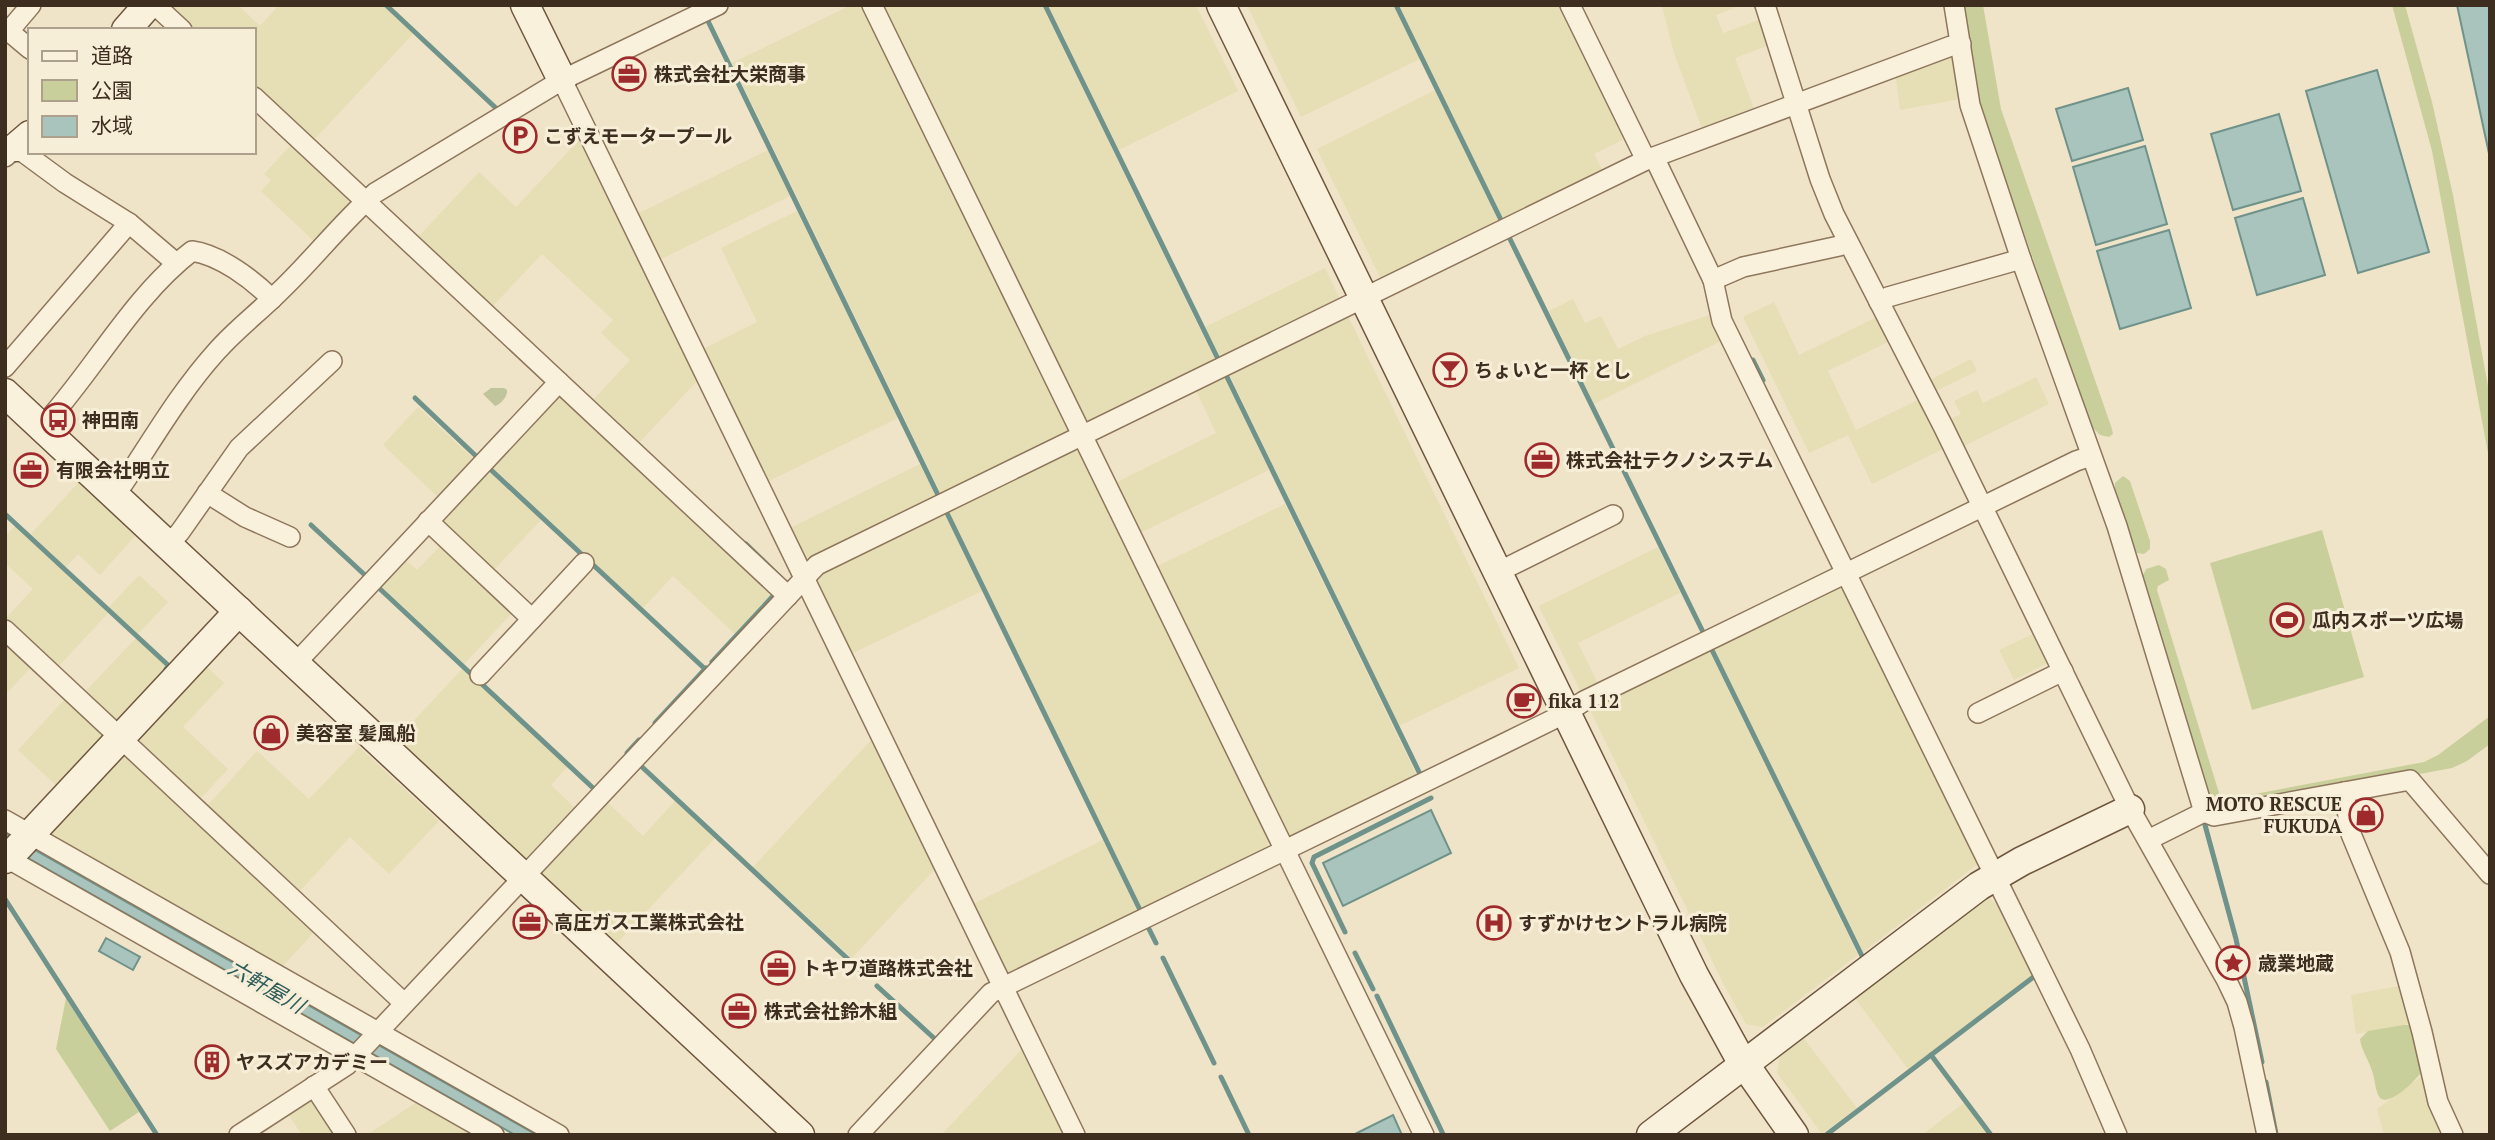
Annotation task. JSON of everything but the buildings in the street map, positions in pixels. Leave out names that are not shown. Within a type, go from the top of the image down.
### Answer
[{"type":"street","points":[[28,47],[7,30],[31,5]]},
{"type":"street","points":[[129,28],[148,5]]},
{"type":"street","points":[[155,5],[180,28]]},
{"type":"street","points":[[525,5],[1075,1135]]},
{"type":"street","points":[[114,494],[124,484],[201,370],[237,329],[272,299],[375,193],[562,80],[718,5]]},
{"type":"street","points":[[872,5],[1424,1135]]},
{"type":"street","points":[[1222,5],[1694,975],[1744,1064],[1794,1135]]},
{"type":"street","points":[[1570,5],[1713,280],[1722,321],[2080,1049],[2117,1135]]},
{"type":"street","points":[[1765,5],[1826,197],[2130,809],[2237,1002],[2267,1135]]},
{"type":"street","points":[[1954,5],[1970,105],[2021,259],[2117,526],[2204,812]]},
{"type":"street","points":[[239,1135],[347,1065],[817,565],[1650,158],[1961,44]]},
{"type":"street","points":[[256,99],[788,596]]},
{"type":"street","points":[[17,146],[65,183],[129,223],[176,263]]},
{"type":"street","points":[[5,367],[129,223]]},
{"type":"street","points":[[1713,280],[1743,267],[1848,242]]},
{"type":"street","points":[[42,427],[106,343],[176,263],[192,251],[205,253],[230,267],[272,299]]},
{"type":"street","points":[[1879,302],[1888,297],[2021,259]]},
{"type":"street","points":[[168,545],[250,436],[332,361]]},
{"type":"street","points":[[295,664],[559,382]]},
{"type":"street","points":[[5,394],[800,1135]]},
{"type":"street","points":[[858,1135],[991,993],[1566,713],[1584,701],[1846,573],[2091,456]]},
{"type":"street","points":[[206,493],[245,517],[290,537]]},
{"type":"street","points":[[1498,572],[1613,515]]},
{"type":"street","points":[[428,521],[532,619]]},
{"type":"street","points":[[480,675],[584,563]]},
{"type":"street","points":[[14,850],[239,611]]},
{"type":"street","points":[[5,630],[404,1003]]},
{"type":"street","points":[[1978,713],[2063,671]]},
{"type":"street","points":[[2148,840],[2204,812],[2214,816],[2410,780],[2490,874]]},
{"type":"street","points":[[2344,792],[2351,834],[2400,952],[2438,1102],[2453,1135]]},
{"type":"street","points":[[1651,1135],[1965,896],[1995,877],[2130,809]]},
{"type":"street","points":[[5,821],[14,850],[494,1135]]},
{"type":"street","points":[[14,850],[376,1033],[559,1135]]},
{"type":"street","points":[[314,1086],[346,1135]]},
{"type":"shaded area","points":[[238,5],[260,26],[279,5],[382,5],[413,34],[313,141],[256,88],[256,28],[191,28],[167,6]]},
{"type":"shaded area","points":[[851,5],[863,5],[1069,426],[1066,433],[941,494],[732,63]]},
{"type":"shaded area","points":[[881,5],[1042,5],[1215,360],[1090,421],[1083,419]]},
{"type":"shaded area","points":[[1048,5],[1196,5],[1238,91],[1119,150]]},
{"type":"shaded area","points":[[1247,5],[1393,5],[1420,59],[1301,117]]},
{"type":"shaded area","points":[[1399,5],[1563,5],[1628,137],[1594,154],[1603,171],[1503,219]]},
{"type":"shaded area","points":[[1741,5],[1716,15],[1723,33],[1761,19],[1769,45],[1735,58],[1756,114],[1704,134],[1674,53],[1662,6]]},
{"type":"shaded area","points":[[1952,50],[1960,99],[1900,110],[1895,71]]},
{"type":"shaded area","points":[[1435,90],[1499,222],[1381,279],[1317,149]]},
{"type":"shaded area","points":[[582,137],[699,379],[640,442],[594,399],[630,360],[601,333],[613,320],[542,254],[493,306],[419,236],[479,172],[516,207]]},
{"type":"shaded area","points":[[292,144],[355,202],[318,245],[261,191],[271,180],[264,174]]},
{"type":"shaded area","points":[[768,150],[790,196],[657,261],[635,215]]},
{"type":"shaded area","points":[[797,211],[898,418],[765,483],[701,350],[757,322],[721,248]]},
{"type":"shaded area","points":[[1325,268],[1340,299],[1220,358],[1205,327]]},
{"type":"shaded area","points":[[1573,299],[1585,323],[1601,316],[1618,349],[1645,336],[1710,315],[1723,340],[1594,404],[1549,311]]},
{"type":"shaded area","points":[[1774,302],[1799,355],[1877,317],[1890,341],[1828,371],[1856,430],[1920,399],[1945,448],[1872,484],[1848,435],[1809,453],[1743,317]]},
{"type":"shaded area","points":[[1348,316],[1519,668],[1399,726],[1229,374]]},
{"type":"shaded area","points":[[1971,359],[1977,371],[1934,392],[1928,381]]},
{"type":"shaded area","points":[[1224,377],[1269,470],[1140,533],[1115,483],[1216,433],[1196,390]]},
{"type":"shaded area","points":[[2036,377],[2049,404],[1962,447],[1949,420],[1961,414],[1954,401],[1977,390],[1983,403]]},
{"type":"shaded area","points":[[558,396],[772,595],[736,635],[673,576],[643,608],[489,464]]},
{"type":"shaded area","points":[[418,407],[477,462],[441,500],[383,445]]},
{"type":"shaded area","points":[[1073,450],[1080,453],[1269,841],[1266,848],[1142,909],[949,511]]},
{"type":"shaded area","points":[[920,464],[936,497],[808,559],[801,557],[788,529]]},
{"type":"shaded area","points":[[485,468],[541,520],[491,573],[436,521]]},
{"type":"shaded area","points":[[80,481],[137,534],[100,575],[78,554],[66,567],[31,534]]},
{"type":"shaded area","points":[[1285,504],[1417,776],[1293,836],[1286,834],[1156,567]]},
{"type":"shaded area","points":[[944,513],[982,591],[849,655],[814,583],[817,576]]},
{"type":"shaded area","points":[[15,526],[108,613],[58,667],[6,618],[33,589],[5,563],[5,537]]},
{"type":"shaded area","points":[[443,543],[515,610],[464,664],[378,583],[402,557],[417,570]]},
{"type":"shaded area","points":[[1658,547],[1680,593],[1578,643],[1600,688],[1583,696],[1539,606]]},
{"type":"shaded area","points":[[139,575],[168,602],[138,634],[109,607]]},
{"type":"shaded area","points":[[1841,585],[1978,864],[1863,952],[1713,647]]},
{"type":"shaded area","points":[[2035,633],[2050,662],[2014,680],[1999,650]]},
{"type":"shaded area","points":[[136,638],[167,666],[116,721],[85,692]]},
{"type":"shaded area","points":[[5,639],[33,665],[5,695]]},
{"type":"shaded area","points":[[1709,650],[1858,955],[1763,1027],[1746,1024],[1724,985],[1589,708]]},
{"type":"shaded area","points":[[204,664],[224,683],[183,727],[228,769],[201,798],[135,737]]},
{"type":"shaded area","points":[[462,669],[567,767],[551,785],[575,808],[525,862],[395,741]]},
{"type":"shaded area","points":[[67,697],[107,735],[58,787],[18,750]]},
{"type":"shaded area","points":[[874,737],[937,867],[852,958],[753,867]]},
{"type":"shaded area","points":[[359,747],[439,821],[389,874],[350,837],[300,891],[208,805],[257,751],[309,799]]},
{"type":"shaded area","points":[[124,749],[317,929],[281,968],[45,834]]},
{"type":"shaded area","points":[[605,800],[643,836],[675,801],[715,838],[615,945],[541,877],[541,869]]},
{"type":"shaded area","points":[[1103,840],[1137,911],[1009,974],[1003,972],[971,905]]},
{"type":"shaded area","points":[[1987,897],[2001,908],[2034,974],[1908,1069],[1854,997]]},
{"type":"shaded area","points":[[2404,985],[2414,1023],[2356,1034],[2351,995]]},
{"type":"shaded area","points":[[1802,1036],[1857,1108],[1822,1134],[1777,1073],[1780,1053]]},
{"type":"shaded area","points":[[1025,1046],[1068,1135],[941,1135]]},
{"type":"shaded area","points":[[2426,1073],[2447,1135],[2384,1135],[2377,1109]]},
{"type":"shaded area","points":[[314,1094],[340,1135],[302,1135],[287,1112]]},
{"type":"shaded area","points":[[420,1100],[480,1135],[367,1135]]},
{"type":"shaded area","points":[[1965,1102],[1990,1135],[1922,1135]]},
{"type":"green space","points":[[1964,5],[1983,5],[2001,109],[2112,429],[2113,434],[2109,437],[2100,435],[2091,426],[1979,103]]},
{"type":"green space","points":[[2392,5],[2405,5],[2432,102],[2453,195],[2490,397],[2490,464],[2432,151]]},
{"type":"green space","points":[[491,388],[507,390],[504,400],[495,406],[483,394]]},
{"type":"green space","points":[[2123,476],[2130,481],[2150,541],[2150,549],[2144,554],[2137,553],[2133,547],[2115,494],[2115,483]]},
{"type":"green space","name":"瓜内スポーツ広場","points":[[2322,530],[2364,677],[2252,710],[2210,563]]},
{"type":"green space","points":[[2159,565],[2166,569],[2169,580],[2158,586],[2157,590],[2219,793],[2215,800],[2209,797],[2142,577],[2146,569]]},
{"type":"green space","points":[[2490,716],[2490,744],[2452,768],[2230,809],[2223,805],[2228,799],[2424,762],[2438,755]]},
{"type":"green space","points":[[66,998],[139,1112],[110,1131],[56,1049]]},
{"type":"green space","points":[[2410,1025],[2424,1068],[2404,1090],[2385,1100],[2378,1095],[2360,1039],[2368,1031]]},
{"type":"water","points":[[2457,5],[2490,5],[2490,158]]},
{"type":"water","points":[[2377,70],[2429,252],[2358,273],[2306,91]]},
{"type":"water","points":[[2128,88],[2143,140],[2072,161],[2056,109]]},
{"type":"water","points":[[2279,114],[2301,191],[2233,210],[2211,134]]},
{"type":"water","points":[[2145,146],[2167,224],[2096,245],[2073,167]]},
{"type":"water","points":[[2303,198],[2325,275],[2257,295],[2235,218]]},
{"type":"water","points":[[2169,230],[2191,308],[2120,329],[2097,251]]},
{"type":"water","points":[[1431,810],[1451,853],[1343,906],[1323,863]]},
{"type":"water","name":"六軒屋川","points":[[5,833],[537,1135],[515,1135],[5,845]]},
{"type":"water","points":[[106,938],[140,957],[133,970],[99,951]]},
{"type":"water","points":[[1393,1115],[1402,1135],[1353,1135]]},
{"type":"waterway","points":[[386,5],[498,110]]},
{"type":"waterway","points":[[1045,5],[1218,359]]},
{"type":"waterway","points":[[1396,5],[1501,220]]},
{"type":"waterway","points":[[707,19],[939,497]]},
{"type":"waterway","points":[[1509,237],[1704,634]]},
{"type":"waterway","points":[[1753,360],[1763,380]]},
{"type":"waterway","points":[[1226,375],[1420,774]]},
{"type":"waterway","points":[[415,398],[477,457]]},
{"type":"waterway","points":[[489,468],[705,669]]},
{"type":"waterway","points":[[946,511],[1140,910]]},
{"type":"waterway","points":[[5,514],[169,666],[166,669]]},
{"type":"waterway","points":[[311,525],[367,577]]},
{"type":"waterway","points":[[746,544],[786,583]]},
{"type":"waterway","points":[[379,588],[592,787]]},
{"type":"waterway","points":[[712,662],[775,594]]},
{"type":"waterway","points":[[1711,648],[1864,960]]},
{"type":"waterway","points":[[655,723],[706,668]]},
{"type":"waterway","points":[[629,755],[627,753],[639,740]]},
{"type":"waterway","points":[[641,766],[865,975]]},
{"type":"waterway","points":[[1345,932],[1312,863],[1314,857],[1431,798]]},
{"type":"waterway","points":[[2205,825],[2236,939],[2262,1062]]},
{"type":"waterway","points":[[5,899],[157,1135]]},
{"type":"waterway","points":[[1148,927],[1156,943]]},
{"type":"waterway","points":[[1355,953],[1373,989]]},
{"type":"waterway","points":[[1163,958],[1214,1063]]},
{"type":"waterway","points":[[1826,1135],[2036,975]]},
{"type":"waterway","points":[[877,986],[936,1040]]},
{"type":"waterway","points":[[1377,996],[1443,1134]]},
{"type":"waterway","points":[[1931,1055],[1991,1135]]},
{"type":"waterway","points":[[1221,1077],[1249,1135]]},
{"type":"waterway","points":[[2266,1082],[2276,1134]]},
{"type":"place","name":"株式会社大栄商事","points":[[629,74]]},
{"type":"place","name":"こずえモータープール","points":[[520,136]]},
{"type":"place","name":"ちょいと一杯 とし","points":[[1450,370]]},
{"type":"place","name":"神田南","points":[[58,420]]},
{"type":"place","name":"株式会社テクノシステム","points":[[1542,460]]},
{"type":"place","name":"有限会社明立","points":[[31,470]]},
{"type":"place","name":"瓜内スポーツ広場","points":[[2287,620]]},
{"type":"place","name":"fika 112","points":[[1524,701]]},
{"type":"place","name":"美容室 髪風船","points":[[271,733]]},
{"type":"place","name":"MOTO RESCUE FUKUDA","points":[[2366,815]]},
{"type":"place","name":"高圧ガス工業株式会社","points":[[530,922]]},
{"type":"place","name":"すずかけセントラル病院","points":[[1494,923]]},
{"type":"place","name":"歳業地蔵","points":[[2233,963]]},
{"type":"place","name":"トキワ道路株式会社","points":[[778,968]]},
{"type":"place","name":"株式会社鈴木組","points":[[739,1011]]},
{"type":"place","name":"ヤスズアカデミー","points":[[212,1062]]}]
